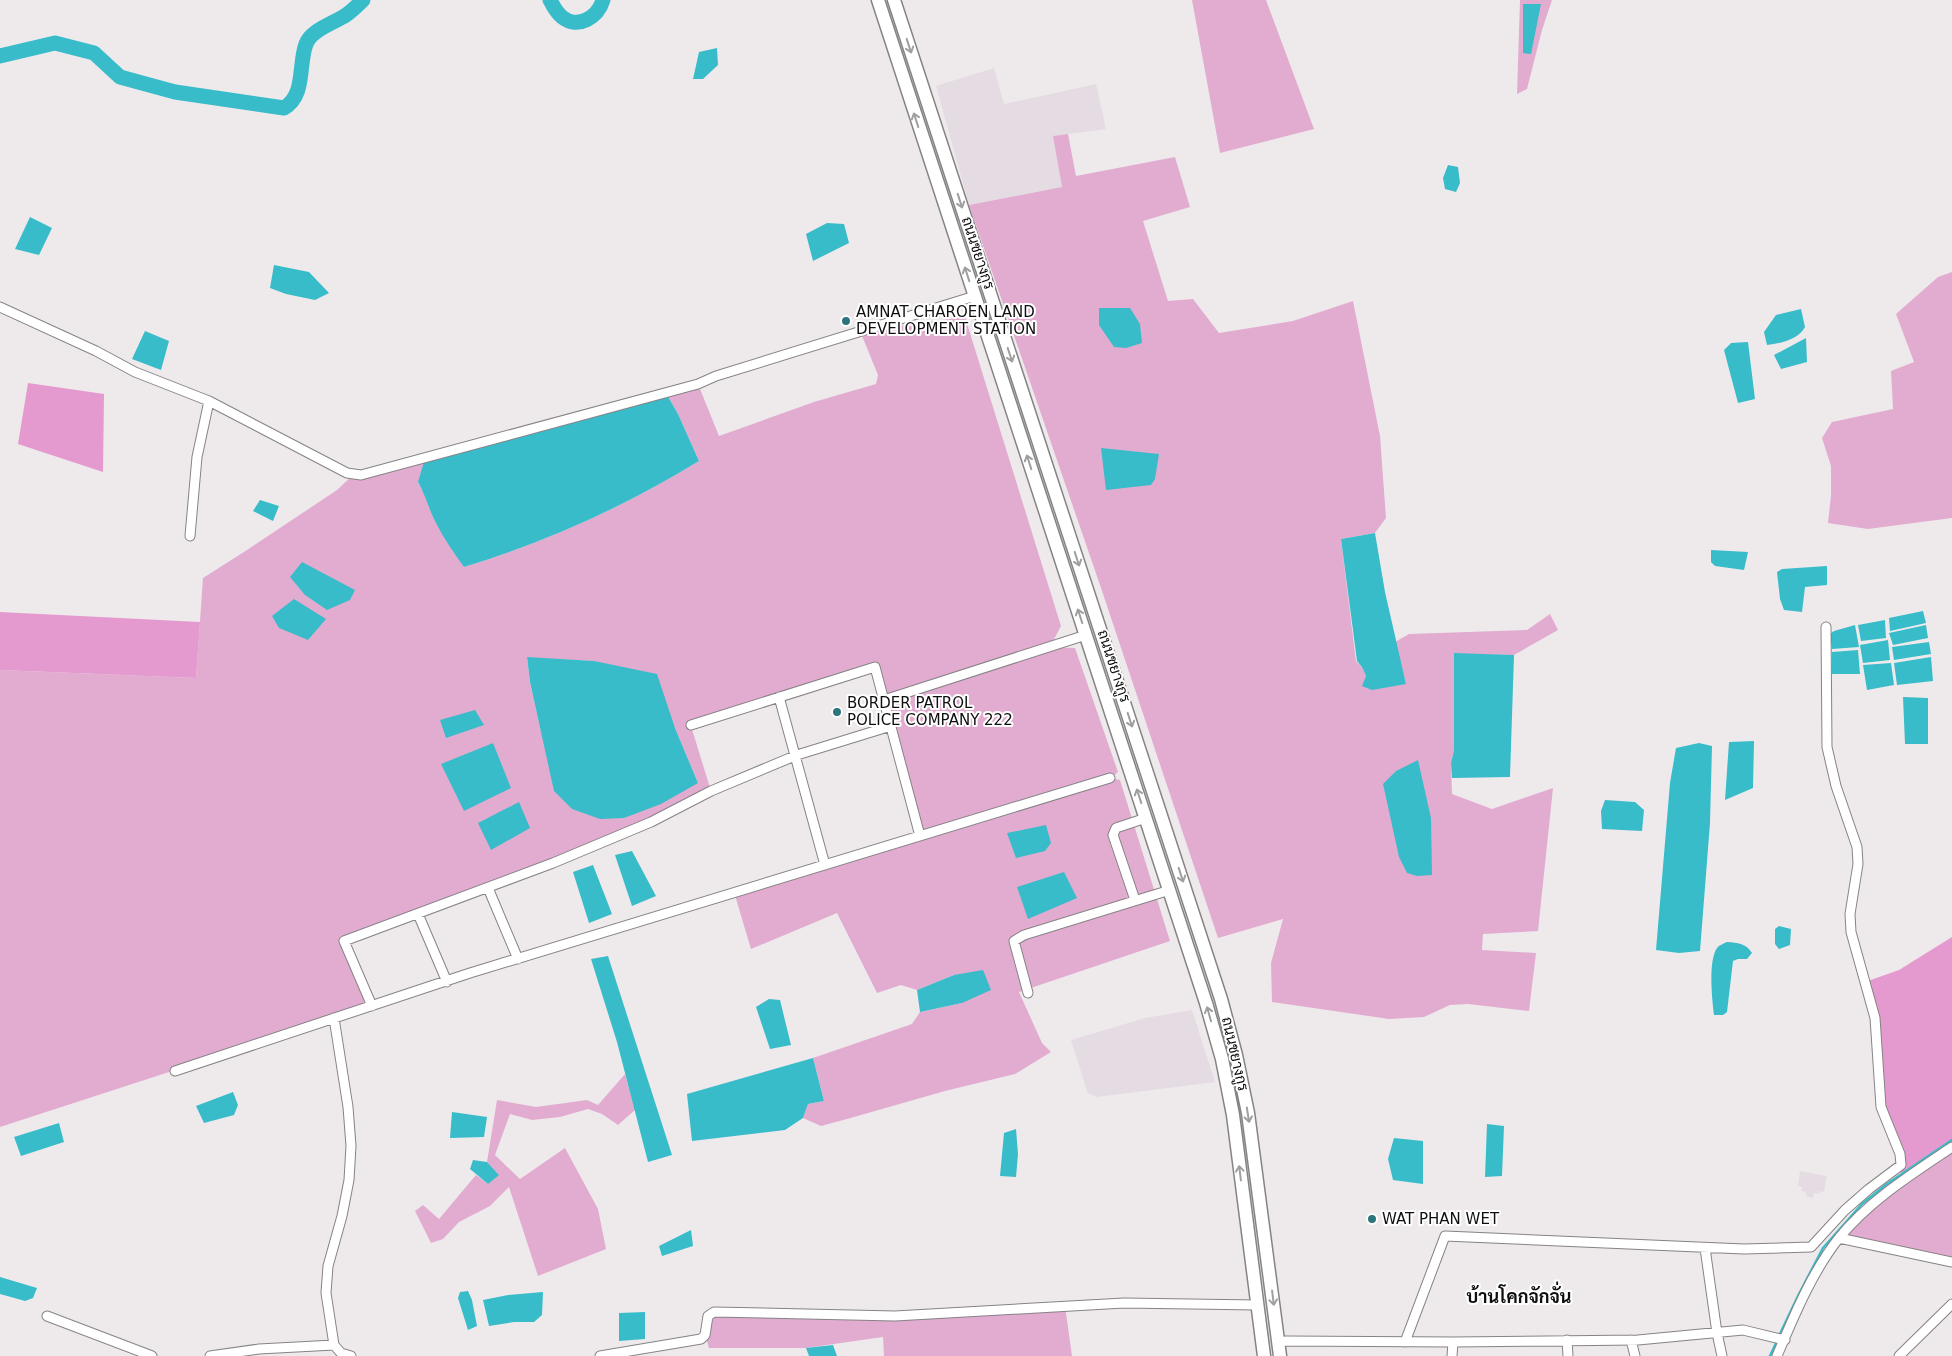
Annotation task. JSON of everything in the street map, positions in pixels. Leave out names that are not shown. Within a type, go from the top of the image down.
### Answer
[{"type":"highway","name":"ถนนชยางกูร","points":[[878,0],[1170,890],[1222,1059],[1233,1115],[1264,1356]]},
{"type":"highway","name":"ถนนชยางกูร","points":[[894,0],[1218,990],[1236,1055],[1248,1113],[1280,1356]]},
{"type":"highway","points":[[1101,679],[1115,674]]},
{"type":"street","points":[[0,307],[96,351],[135,372],[209,401],[347,472],[361,475],[698,384],[744,367],[975,296]]},
{"type":"street","points":[[190,536],[197,457],[209,401]]},
{"type":"street","points":[[1405,1342],[1445,1236],[1705,1248],[1811,1248],[1846,1210],[1869,1189],[1898,1168],[1902,1162],[1882,1106],[1875,1018],[1851,932],[1850,914],[1859,857],[1832,772],[1827,747],[1826,627]]},
{"type":"street","points":[[884,700],[1086,635]]},
{"type":"street","points":[[691,726],[875,667],[920,836]]},
{"type":"street","points":[[779,697],[797,755],[825,864]]},
{"type":"street","points":[[372,1006],[344,941],[488,888],[651,822],[711,791],[797,755],[891,726]]},
{"type":"street","points":[[176,1071],[518,959],[1110,778]]},
{"type":"street","points":[[1135,900],[1113,835],[1116,828],[1146,818]]},
{"type":"street","points":[[488,888],[518,959]]},
{"type":"street","points":[[1028,993],[1014,941],[1024,935],[1170,890]]},
{"type":"street","points":[[418,914],[447,982]]},
{"type":"street","points":[[334,1018],[345,1083],[351,1146],[349,1180],[342,1216],[330,1259],[326,1279],[326,1292],[334,1346],[341,1353],[350,1356]]},
{"type":"street","points":[[1777,1356],[1780,1338],[1811,1282],[1839,1238],[1877,1201],[1952,1147]]},
{"type":"street","points":[[1839,1238],[1952,1262]]},
{"type":"street","points":[[1705,1248],[1722,1356]]},
{"type":"street","points":[[600,1356],[634,1353],[701,1339],[705,1335],[708,1316],[714,1312],[895,1316],[1124,1303],[1257,1305]]},
{"type":"street","points":[[1899,1356],[1952,1304]]},
{"type":"street","points":[[47,1316],[152,1356]]},
{"type":"street","points":[[1278,1342],[1631,1340],[1743,1330],[1780,1338]]},
{"type":"street","points":[[1567,1340],[1568,1356]]},
{"type":"street","points":[[1631,1340],[1635,1356]]},
{"type":"street","points":[[1452,1356],[1453,1342]]},
{"type":"street","points":[[210,1356],[259,1349],[334,1346]]},
{"type":"shaded area","points":[[1192,0],[1266,0],[1314,129],[1220,153]]},
{"type":"shaded area","points":[[1520,0],[1552,0],[1542,30],[1527,89],[1517,94]]},
{"type":"shaded area","points":[[994,68],[1004,104],[1096,84],[1106,129],[1054,136],[1062,187],[969,205],[936,86]]},
{"type":"shaded area","points":[[1068,134],[1076,176],[1175,157],[1190,207],[1143,221],[1168,301],[1193,299],[1219,333],[1293,321],[1353,301],[1380,436],[1386,518],[1375,533],[1341,539],[1356,661],[1362,667],[1366,676],[1406,684],[1395,642],[1409,634],[1527,630],[1550,614],[1558,630],[1514,655],[1454,654],[1452,794],[1492,809],[1553,788],[1538,931],[1483,934],[1482,950],[1536,953],[1529,1011],[1468,1004],[1450,1005],[1424,1017],[1389,1019],[1272,1002],[1271,963],[1283,919],[1218,938],[1100,585],[969,205],[1062,187],[1053,136]]},
{"type":"shaded area","points":[[1952,272],[1952,518],[1868,529],[1828,523],[1831,495],[1831,466],[1822,438],[1832,422],[1893,409],[1891,371],[1914,362],[1896,314],[1938,277]]},
{"type":"shaded area","points":[[965,317],[1061,626],[1050,647],[1075,648],[1118,772],[1111,778],[1120,780],[1170,941],[1019,992],[1042,1043],[1051,1052],[1015,1074],[945,1091],[821,1126],[803,1118],[808,1104],[824,1101],[813,1058],[912,1024],[920,1012],[962,1003],[954,975],[917,990],[901,985],[877,993],[837,913],[751,949],[734,892],[920,836],[876,668],[691,726],[711,791],[651,822],[344,941],[372,1006],[0,1127],[0,670],[196,678],[203,578],[337,490],[353,475],[425,458],[418,483],[427,497],[435,521],[464,567],[525,546],[585,522],[643,493],[699,461],[678,414],[666,393],[698,384],[719,436],[814,402],[876,384],[878,375],[860,331]],"holes":[[[527,658],[594,661],[675,728],[698,783],[541,731],[530,682]]]},
{"type":"shaded area","points":[[28,383],[104,394],[103,472],[18,444]]},
{"type":"shaded area","points":[[0,612],[200,622],[196,678],[0,670]]},
{"type":"shaded area","points":[[1952,937],[1952,1147],[1914,1173],[1902,1174],[1898,1168],[1901,1165],[1885,1117],[1876,1045],[1865,982],[1899,970]]},
{"type":"shaded area","points":[[1192,1010],[1215,1082],[1097,1097],[1089,1094],[1071,1040],[1145,1018]]},
{"type":"shaded area","points":[[625,1074],[635,1110],[618,1125],[602,1114],[588,1109],[560,1117],[532,1120],[510,1114],[495,1155],[520,1179],[565,1148],[598,1209],[606,1249],[538,1276],[509,1187],[490,1206],[459,1222],[443,1239],[431,1243],[415,1211],[423,1205],[439,1219],[476,1175],[488,1184],[498,1174],[487,1162],[497,1100],[536,1107],[587,1100],[598,1105]]},
{"type":"shaded area","points":[[1952,1147],[1952,1262],[1839,1238],[1863,1214]]},
{"type":"shaded area","points":[[1800,1171],[1827,1176],[1824,1192],[1814,1193],[1813,1198],[1806,1196],[1806,1192],[1801,1191],[1802,1187],[1798,1186]]},
{"type":"shaded area","points":[[1065,1306],[1072,1356],[884,1356],[883,1337],[806,1348],[709,1348],[705,1335],[708,1316],[895,1316]]},
{"type":"water","points":[[1523,4],[1541,4],[1531,54],[1523,53]]},
{"type":"water","points":[[717,48],[718,65],[703,79],[693,79],[699,52]]},
{"type":"water","points":[[1448,165],[1458,167],[1460,183],[1456,192],[1445,189],[1443,178]]},
{"type":"water","points":[[30,217],[52,228],[39,255],[15,249]]},
{"type":"water","points":[[827,223],[844,224],[849,243],[813,261],[806,234]]},
{"type":"water","points":[[274,265],[309,272],[329,293],[315,300],[286,294],[270,288]]},
{"type":"water","points":[[1099,308],[1130,308],[1140,324],[1142,343],[1126,348],[1114,347],[1099,325]]},
{"type":"water","points":[[1801,309],[1805,327],[1802,331],[1789,340],[1767,345],[1764,332],[1776,315]]},
{"type":"water","points":[[145,331],[169,341],[161,370],[132,359]]},
{"type":"water","points":[[1806,338],[1807,362],[1781,369],[1774,355]]},
{"type":"water","points":[[1748,342],[1755,399],[1738,403],[1724,350],[1731,343]]},
{"type":"water","points":[[666,393],[678,414],[699,461],[643,493],[585,522],[525,546],[464,567],[439,529],[418,482],[425,458]]},
{"type":"water","points":[[1101,448],[1159,454],[1155,479],[1151,485],[1106,490]]},
{"type":"water","points":[[260,500],[279,506],[273,521],[253,511]]},
{"type":"water","points":[[1375,533],[1385,592],[1406,684],[1372,690],[1362,686],[1366,676],[1357,661],[1341,539]]},
{"type":"water","points":[[1711,550],[1748,552],[1744,570],[1715,566],[1711,562]]},
{"type":"water","points":[[302,562],[355,590],[350,600],[327,610],[305,595],[290,577]]},
{"type":"water","points":[[1827,566],[1827,585],[1805,587],[1802,612],[1784,610],[1780,599],[1777,572],[1782,569]]},
{"type":"water","points":[[294,599],[326,619],[308,640],[279,628],[272,616]]},
{"type":"water","points":[[1923,611],[1926,623],[1890,631],[1889,618]]},
{"type":"water","points":[[1885,620],[1886,638],[1861,641],[1858,625]]},
{"type":"water","points":[[1855,625],[1859,647],[1832,649],[1830,634]]},
{"type":"water","points":[[1926,625],[1928,638],[1893,645],[1889,633]]},
{"type":"water","points":[[1888,640],[1890,660],[1863,663],[1860,645]]},
{"type":"water","points":[[1929,642],[1931,654],[1894,660],[1892,647]]},
{"type":"water","points":[[1858,650],[1860,674],[1832,674],[1832,652]]},
{"type":"water","points":[[1454,653],[1514,655],[1510,777],[1452,778],[1451,763],[1454,750]]},
{"type":"water","points":[[527,657],[594,661],[657,674],[675,728],[698,783],[661,804],[624,818],[600,819],[572,809],[554,791],[530,682]]},
{"type":"water","points":[[1931,657],[1933,681],[1897,685],[1894,663]]},
{"type":"water","points":[[1891,663],[1894,685],[1867,690],[1863,665]]},
{"type":"water","points":[[1903,697],[1928,698],[1928,744],[1905,744]]},
{"type":"water","points":[[475,710],[484,725],[446,738],[440,720]]},
{"type":"water","points":[[1754,741],[1753,788],[1725,800],[1729,742]]},
{"type":"water","points":[[493,743],[511,788],[464,811],[441,764]]},
{"type":"water","points":[[1699,743],[1712,746],[1710,823],[1700,951],[1679,953],[1656,950],[1670,783],[1676,748]]},
{"type":"water","points":[[1418,760],[1431,818],[1432,875],[1417,876],[1407,873],[1399,857],[1383,784],[1396,771]]},
{"type":"water","points":[[1605,800],[1635,802],[1644,810],[1642,831],[1602,829],[1601,811]]},
{"type":"water","points":[[519,802],[530,828],[491,850],[478,823]]},
{"type":"water","points":[[1046,825],[1051,843],[1045,851],[1016,858],[1007,833]]},
{"type":"water","points":[[632,851],[656,896],[632,906],[615,855]]},
{"type":"water","points":[[593,865],[612,914],[589,923],[573,872]]},
{"type":"water","points":[[1064,872],[1077,898],[1028,919],[1017,887]]},
{"type":"water","points":[[1779,926],[1791,929],[1790,945],[1779,949],[1775,944],[1775,929]]},
{"type":"water","points":[[1727,942],[1744,945],[1752,953],[1747,959],[1733,961],[1727,1012],[1723,1015],[1714,1015],[1711,980],[1712,962],[1717,948]]},
{"type":"water","points":[[608,956],[672,1155],[648,1162],[617,1042],[591,959]]},
{"type":"water","points":[[983,970],[991,990],[962,1003],[920,1012],[917,990],[954,975]]},
{"type":"water","points":[[769,999],[780,1000],[791,1045],[770,1049],[756,1007]]},
{"type":"water","points":[[813,1058],[824,1101],[808,1104],[803,1118],[785,1130],[692,1141],[687,1094]]},
{"type":"water","points":[[233,1092],[238,1105],[234,1115],[204,1123],[196,1106]]},
{"type":"water","points":[[452,1112],[487,1117],[484,1137],[450,1138]]},
{"type":"water","points":[[59,1123],[64,1142],[21,1156],[14,1137]]},
{"type":"water","points":[[1487,1124],[1504,1126],[1502,1176],[1485,1177]]},
{"type":"water","points":[[1016,1129],[1018,1154],[1016,1177],[1000,1176],[1004,1133]]},
{"type":"water","points":[[1394,1138],[1423,1141],[1423,1184],[1393,1180],[1388,1159]]},
{"type":"water","points":[[473,1160],[487,1162],[499,1175],[488,1184],[470,1169]]},
{"type":"water","points":[[691,1230],[693,1246],[662,1256],[659,1246]]},
{"type":"water","points":[[0,1277],[37,1288],[33,1298],[25,1301],[0,1294]]},
{"type":"water","points":[[468,1291],[472,1300],[477,1326],[468,1330],[458,1298],[460,1292]]},
{"type":"water","points":[[543,1292],[542,1315],[534,1322],[514,1322],[489,1326],[483,1300],[508,1295]]},
{"type":"water","points":[[645,1312],[645,1339],[619,1341],[619,1313]]},
{"type":"water","points":[[833,1345],[837,1356],[809,1356],[806,1348]]},
{"type":"waterway","points":[[0,56],[55,43],[94,53],[120,77],[175,92],[284,108],[291,102],[299,88],[304,52],[309,39],[318,31],[348,13],[363,0]]},
{"type":"waterway","points":[[550,0],[560,15],[568,21],[574,22],[587,20],[597,12],[603,0]]},
{"type":"waterway","points":[[1779,1336],[1823,1248],[1862,1204],[1887,1184],[1952,1140]]},
{"type":"waterway","points":[[1770,1356],[1777,1341]]},
{"type":"place","name":"AMNAT CHAROEN LAND DEVELOPMENT STATION","points":[[846,321]]},
{"type":"place","name":"BORDER PATROL POLICE COMPANY 222","points":[[837,712]]},
{"type":"place","name":"WAT PHAN WET","points":[[1372,1219]]},
{"type":"district","name":"บ้านโคกจักจั่น","points":[[1519,1296]]}]
